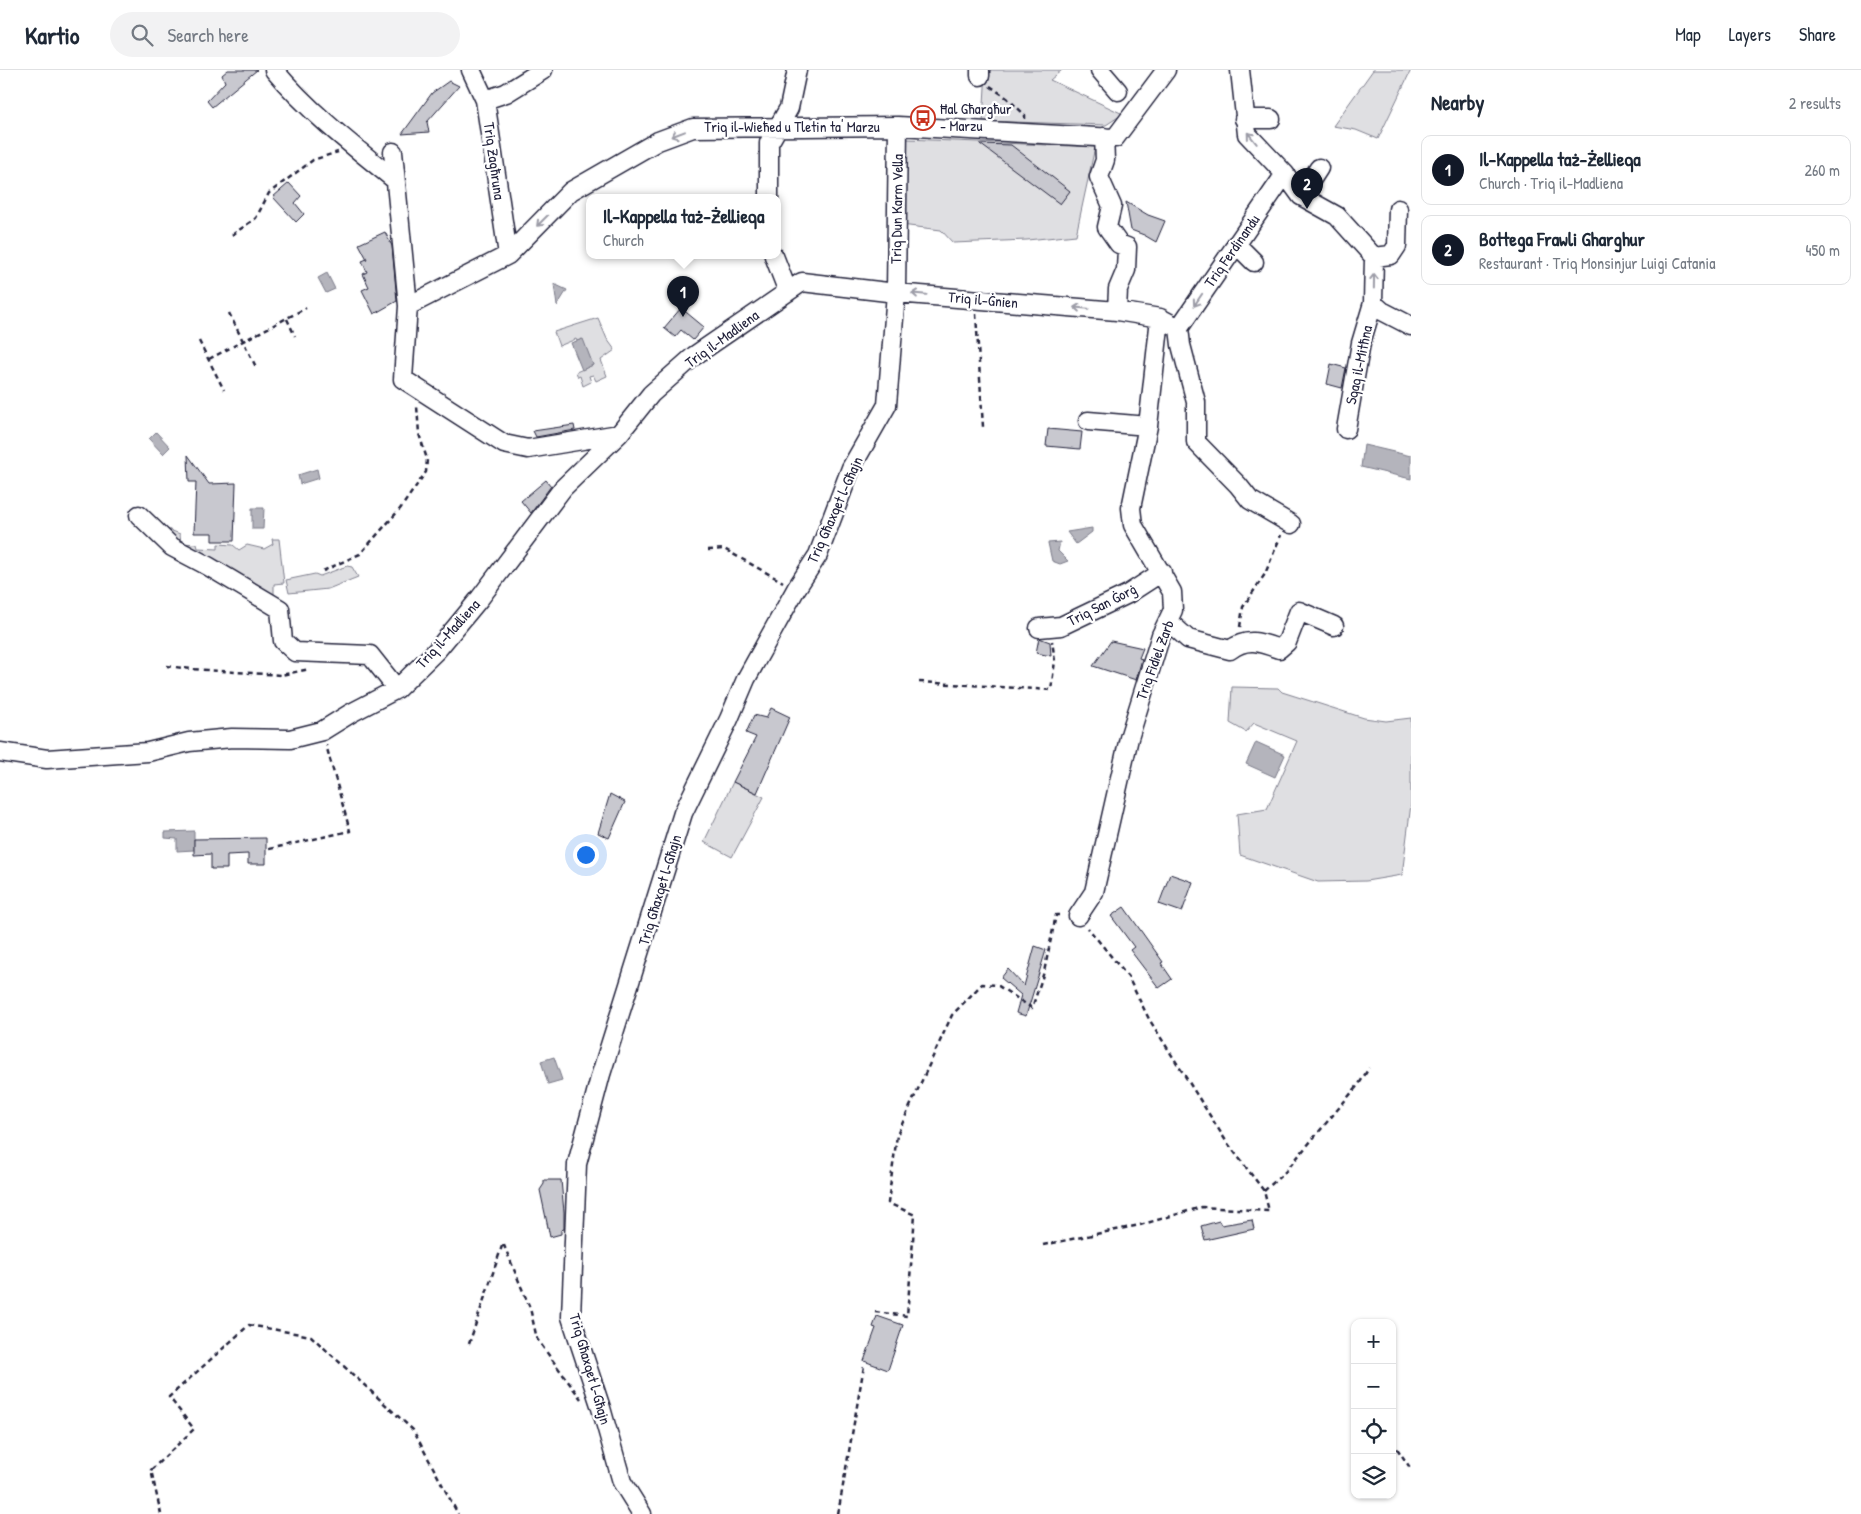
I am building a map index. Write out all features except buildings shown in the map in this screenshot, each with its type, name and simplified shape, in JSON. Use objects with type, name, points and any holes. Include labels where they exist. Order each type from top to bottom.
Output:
[{"type":"street","points":[[274,70],[293,92],[355,147],[396,180]]},
{"type":"street","name":"Triq Zagħruna","points":[[471,70],[485,100],[508,255]]},
{"type":"street","points":[[485,100],[506,93],[543,70]]},
{"type":"street","points":[[769,194],[769,143],[789,108],[797,70]]},
{"type":"street","points":[[1100,70],[1118,91]]},
{"type":"street","points":[[1117,311],[1118,289],[1126,270],[1127,247],[1119,244],[1107,227],[1112,206],[1099,177],[1105,160],[1104,137],[1115,138],[1166,70]]},
{"type":"street","points":[[1240,70],[1247,134],[1285,174],[1301,196],[1338,216],[1374,257],[1391,255],[1397,246],[1398,209]]},
{"type":"street","points":[[1244,119],[1271,119]]},
{"type":"street","name":"Triq il-Wieħed u Tletin ta' Marzu","points":[[408,306],[508,255],[571,192],[658,141],[693,128],[898,126],[1104,137]]},
{"type":"street","name":"Triq Dun Karm Vella","points":[[896,292],[898,126]]},
{"type":"street","points":[[393,152],[408,306],[403,379],[504,444],[528,449],[618,434]]},
{"type":"street","points":[[1301,196],[1319,168]]},
{"type":"street","name":"Triq Ferdinandu","points":[[1179,328],[1285,174]]},
{"type":"street","points":[[1236,244],[1254,262]]},
{"type":"street","name":"Sqaq il-Mitħna","points":[[1346,429],[1361,343],[1373,302],[1374,257]]},
{"type":"street","points":[[775,259],[788,292]]},
{"type":"street","name":"Triq il-Ġnien","points":[[788,292],[802,282],[1117,311],[1160,318],[1179,328]]},
{"type":"street","name":"Triq il-Madliena","points":[[0,752],[47,759],[148,752],[189,742],[232,738],[290,739],[322,731],[351,713],[397,689],[436,650],[480,598],[563,488],[618,434],[651,394],[694,356],[788,292]]},
{"type":"street","name":"Triq Għaxqet l-Għajn","points":[[642,1514],[622,1482],[601,1408],[571,1317],[577,1164],[601,1074],[683,813],[729,719],[746,679],[796,588],[818,555],[851,468],[887,405],[896,292]]},
{"type":"street","points":[[1373,302],[1382,311],[1411,326]]},
{"type":"street","name":"Triq Fidiel Zarb","points":[[1078,916],[1094,892],[1128,738],[1161,635],[1173,610],[1172,592],[1133,525],[1131,508],[1148,426],[1160,318]]},
{"type":"street","points":[[1179,328],[1181,345],[1196,402],[1196,442],[1250,500],[1286,530]]},
{"type":"street","points":[[1088,421],[1148,426]]},
{"type":"street","points":[[139,516],[172,548],[208,566],[280,609],[282,641],[296,652],[370,655],[397,689]]},
{"type":"street","name":"Triq San Ġorġ","points":[[1045,628],[1061,626],[1128,594],[1162,572]]},
{"type":"street","points":[[1168,621],[1188,639],[1230,650],[1238,644],[1257,641],[1279,649],[1286,642],[1300,611],[1334,626]]},
{"type":"path","points":[[980,73],[990,87],[1007,98],[1025,115],[1028,133]]},
{"type":"path","points":[[232,235],[256,218],[269,193],[313,160],[355,147]]},
{"type":"path","points":[[975,299],[983,427]]},
{"type":"path","points":[[209,359],[306,308]]},
{"type":"path","points":[[229,314],[258,369]]},
{"type":"path","points":[[286,318],[295,336]]},
{"type":"path","points":[[199,341],[224,390]]},
{"type":"path","points":[[323,571],[360,554],[400,509],[426,472],[427,459],[420,434],[416,403],[419,390]]},
{"type":"path","points":[[1238,644],[1243,607],[1265,574],[1286,530]]},
{"type":"path","points":[[708,550],[724,550],[796,588]]},
{"type":"path","points":[[920,682],[1051,690],[1055,661],[1045,628]]},
{"type":"path","points":[[167,666],[281,675],[316,668]]},
{"type":"path","points":[[269,849],[350,831],[322,731]]},
{"type":"path","points":[[875,1312],[907,1316],[915,1215],[888,1203],[897,1135],[952,1015],[982,984],[997,985],[1032,1008],[1044,972],[1056,915],[1078,916],[1128,977],[1149,1019],[1226,1141],[1264,1191],[1269,1211],[1202,1207],[1140,1225],[1043,1245]]},
{"type":"path","points":[[1264,1191],[1285,1172],[1359,1084],[1368,1068]]},
{"type":"path","points":[[469,1344],[503,1243],[530,1308],[537,1339],[587,1408],[601,1408]]},
{"type":"path","points":[[161,1514],[151,1470],[194,1429],[169,1397],[249,1325],[311,1336],[413,1430],[458,1514]]},
{"type":"path","points":[[838,1514],[864,1366]]},
{"type":"path","points":[[1396,1447],[1411,1469]]},
{"type":"shaded area","points":[[986,70],[1062,70],[1050,80],[1123,114],[1106,125],[983,121]]},
{"type":"shaded area","points":[[1373,70],[1411,70],[1378,139],[1356,130],[1333,126]]},
{"type":"shaded area","points":[[907,139],[1095,147],[1076,235],[1027,240],[953,243],[941,230],[901,225]]},
{"type":"shaded area","points":[[327,273],[335,289],[326,293],[318,278]]},
{"type":"shaded area","points":[[554,284],[567,290],[557,306]]},
{"type":"shaded area","points":[[598,318],[607,339],[615,350],[601,360],[607,376],[596,381],[593,375],[589,376],[591,382],[583,386],[580,376],[578,377],[576,372],[593,365],[582,339],[577,341],[576,339],[559,346],[554,332]]},
{"type":"shaded area","points":[[583,339],[593,365],[582,370],[571,343]]},
{"type":"shaded area","points":[[156,432],[170,447],[163,454],[149,439]]},
{"type":"shaded area","points":[[1364,445],[1411,456],[1411,479],[1361,467]]},
{"type":"shaded area","points":[[317,469],[319,478],[300,484],[298,475]]},
{"type":"shaded area","points":[[252,508],[264,508],[263,529],[252,529]]},
{"type":"shaded area","points":[[162,527],[180,534],[181,543],[197,544],[198,548],[218,549],[218,544],[233,545],[239,550],[247,545],[264,549],[273,544],[272,539],[279,539],[284,583],[274,584],[274,602],[188,551]]},
{"type":"shaded area","points":[[1092,528],[1092,532],[1076,544],[1067,532]]},
{"type":"shaded area","points":[[1060,542],[1058,551],[1068,561],[1060,564],[1052,561],[1048,543]]},
{"type":"shaded area","points":[[347,566],[352,567],[358,577],[328,589],[289,593],[286,580],[315,574],[320,576]]},
{"type":"shaded area","points":[[1232,687],[1278,688],[1282,692],[1364,718],[1386,721],[1411,718],[1411,804],[1402,875],[1366,881],[1318,882],[1240,855],[1237,814],[1267,809],[1297,741],[1254,723],[1246,732],[1230,723]]},
{"type":"shaded area","points":[[1256,742],[1285,755],[1275,777],[1246,764]]},
{"type":"shaded area","points":[[733,782],[764,797],[732,857],[704,842]]},
{"type":"shaded area","points":[[194,831],[194,850],[177,851],[177,839],[165,838],[165,832]]},
{"type":"shaded area","points":[[554,1057],[562,1080],[548,1084],[541,1061]]},
{"type":"place","name":"Ħal Għargħur - Marzu","points":[[923,118]]},
{"type":"place","name":"Bottega Frawli Gharghur","points":[[1307,209]]},
{"type":"place","name":"Il-Kappella taż-Żellieqa","points":[[683,317]]}]
